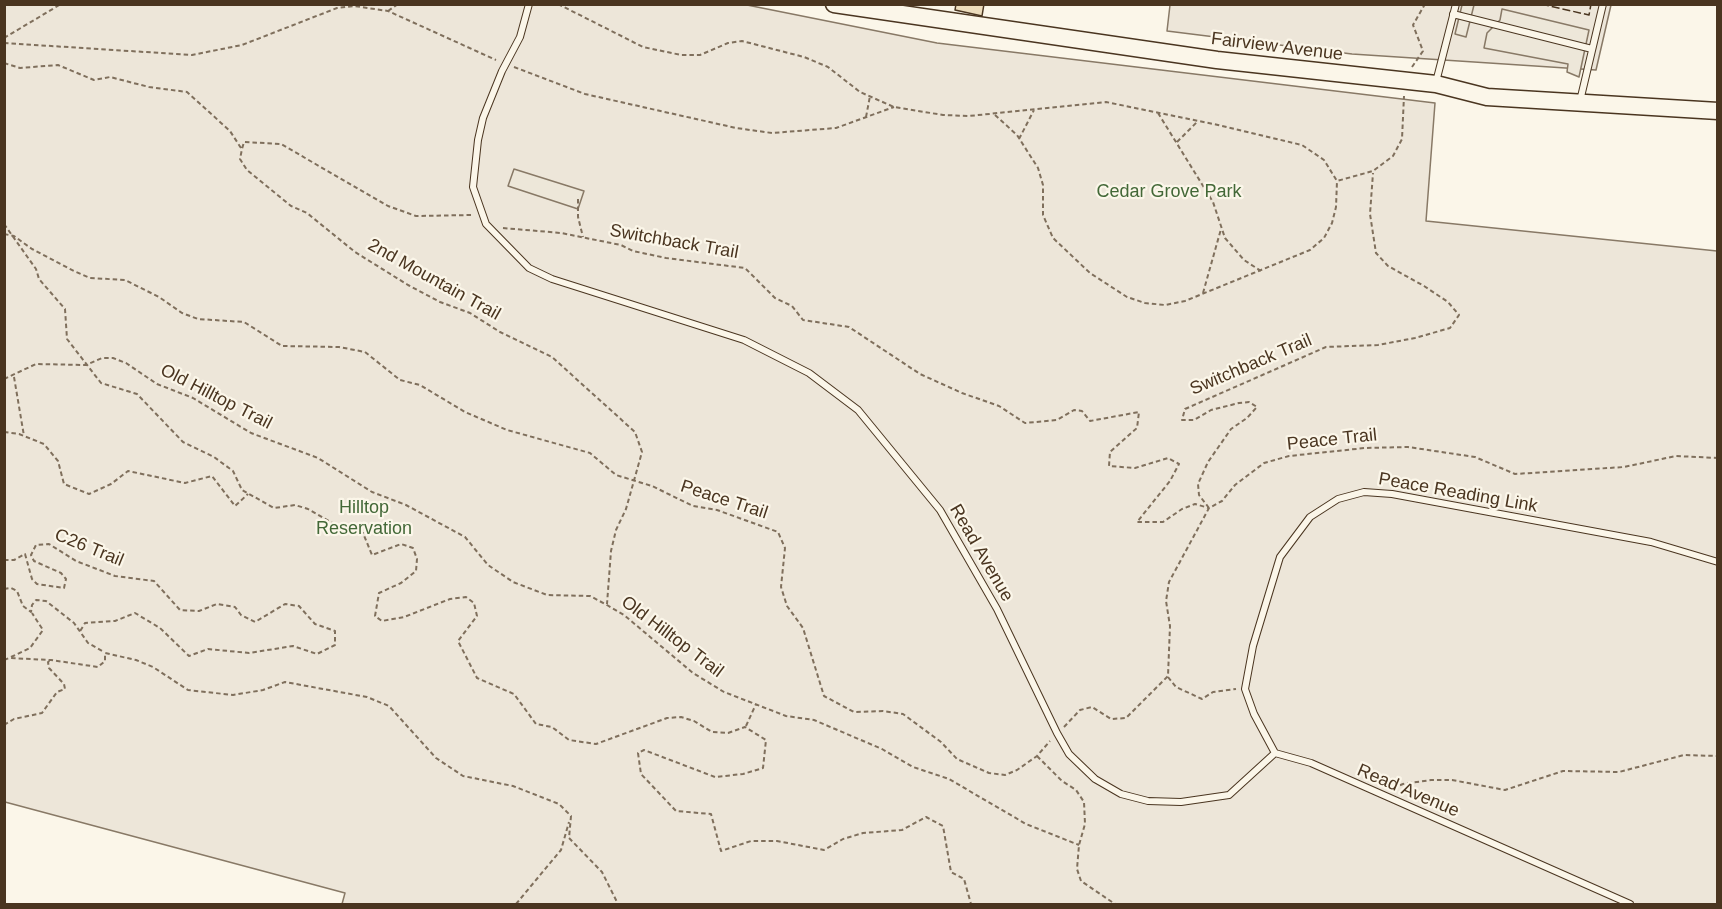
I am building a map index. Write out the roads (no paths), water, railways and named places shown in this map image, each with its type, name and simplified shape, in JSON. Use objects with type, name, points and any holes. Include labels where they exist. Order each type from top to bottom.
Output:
[{"type":"main road","name":"Fairview Avenue","points":[[834,4],[1159,52],[1436,84],[1487,97],[1718,111]]},
{"type":"lane","name":"Read Avenue","points":[[529,4],[520,37],[502,71],[483,118],[473,187],[486,224],[529,268],[552,279],[744,340],[809,373],[858,410],[939,510],[997,609],[1069,754],[1095,779],[1122,794],[1148,801],[1181,802],[1229,795],[1275,753],[1311,763],[1630,904]]},
{"type":"lane","points":[[1436,84],[1456,4]]},
{"type":"lane","points":[[1580,102],[1603,4]]},
{"type":"lane","points":[[1453,14],[1592,49]]},
{"type":"lane","name":"Peace Reading Link","points":[[1275,753],[1254,714],[1245,689],[1253,646],[1280,557],[1310,517],[1338,499],[1364,492],[1392,494],[1651,542],[1718,562]]},
{"type":"park label","name":"Cedar Grove Park","points":[[1169,192]]},
{"type":"park label","name":"Hilltop Reservation","points":[[364,518]]}]
